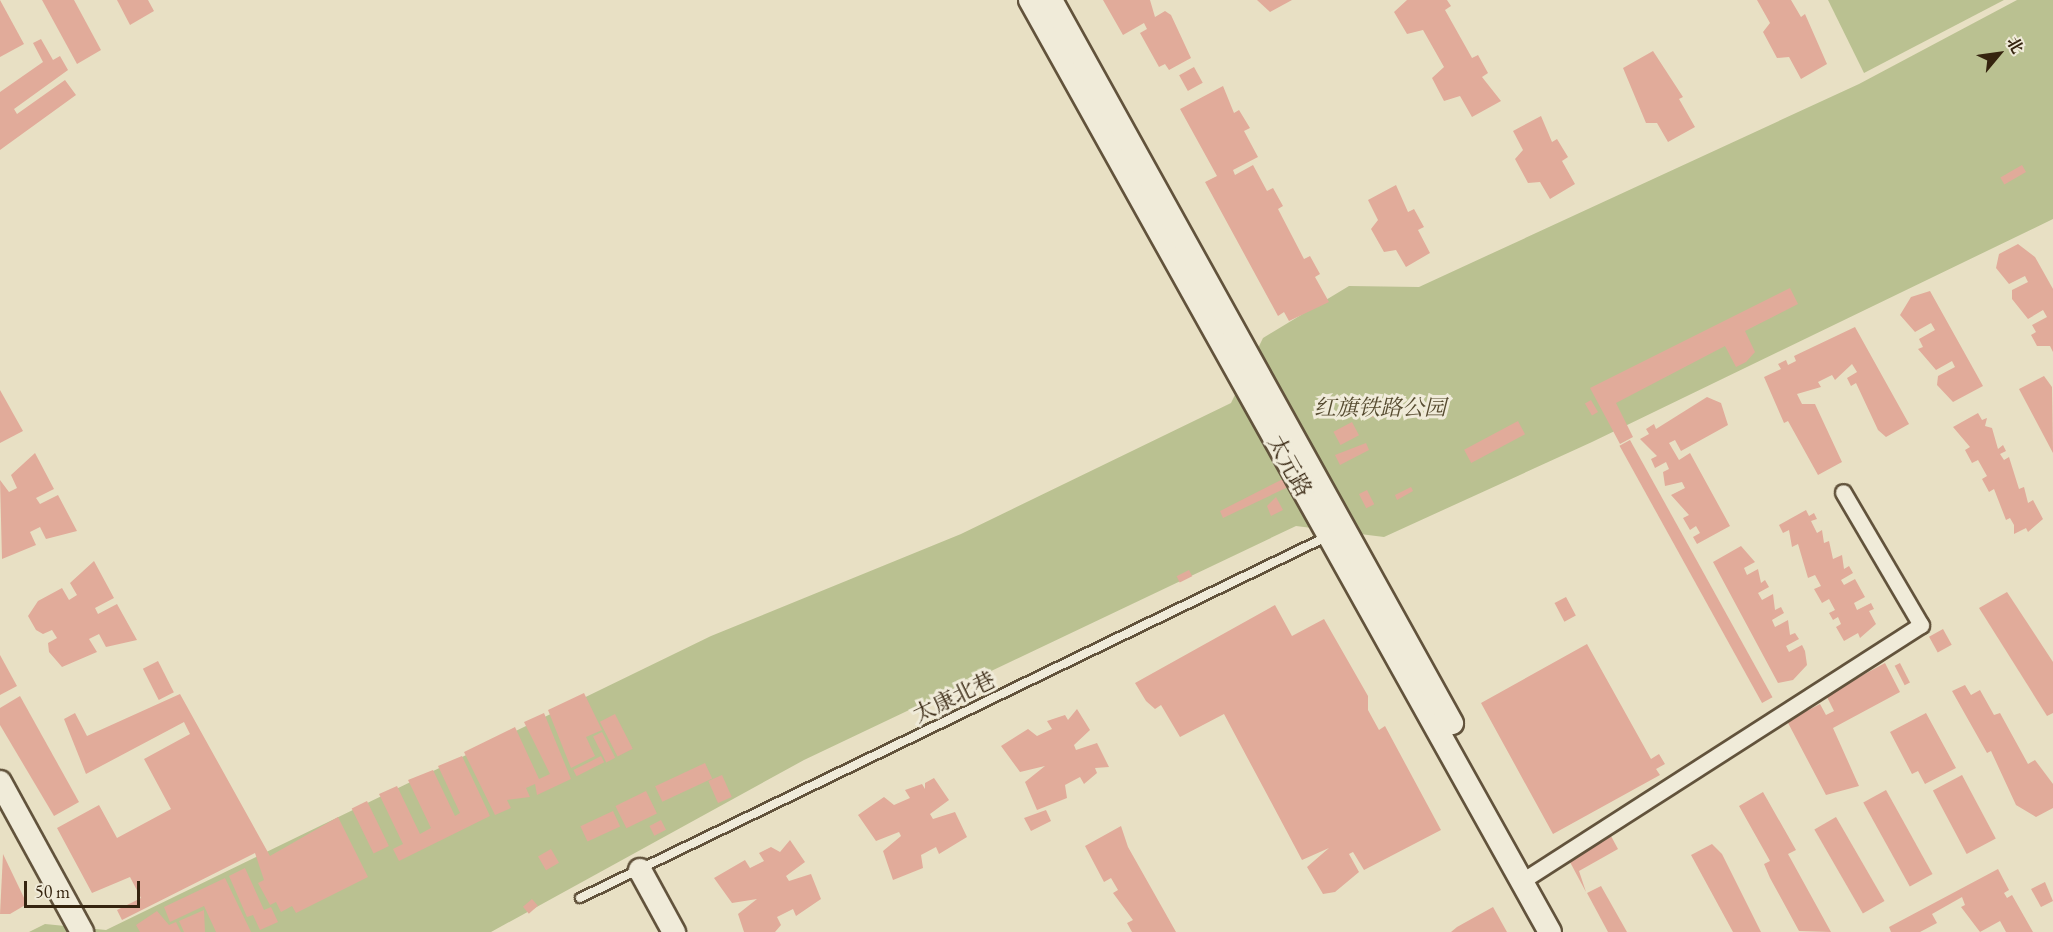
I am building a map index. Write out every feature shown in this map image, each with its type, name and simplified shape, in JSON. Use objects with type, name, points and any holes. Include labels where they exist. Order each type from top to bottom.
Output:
[{"type":"main road","name":"太元路","points":[[1030,0],[1336,532],[1528,877],[1567,932]]},
{"type":"main road","name":"太元路","points":[[1051,0],[1336,532]]},
{"type":"main road","points":[[0,782],[82,932]]},
{"type":"main road","points":[[640,870],[674,932]]},
{"type":"main road","name":"太元路","points":[[1528,877],[1550,932]]},
{"type":"street","points":[[1528,877],[1922,625],[1842,492]]},
{"type":"lane","name":"太康北巷","points":[[580,898],[1336,532]]},
{"type":"green space","points":[[1828,0],[2004,0],[1864,73]]},
{"type":"green space","name":"红旗铁路公园","points":[[2017,0],[2053,0],[2053,219],[1592,442],[1384,537],[1296,526],[804,760],[491,932],[29,932],[45,924],[106,930],[711,636],[961,534],[1231,403],[1263,338],[1349,286],[1419,287],[1859,84]]},
{"type":"building","points":[[0,0],[24,44],[0,57]]},
{"type":"building","points":[[42,0],[74,0],[101,50],[77,64]]},
{"type":"building","points":[[117,0],[148,0],[154,11],[130,25]]},
{"type":"building","points":[[1103,0],[1150,0],[1155,17],[1165,11],[1171,15],[1191,58],[1169,70],[1165,64],[1159,67],[1140,33],[1147,29],[1144,23],[1123,35]]},
{"type":"building","points":[[1257,0],[1292,0],[1270,12]]},
{"type":"building","points":[[1407,0],[1447,0],[1451,6],[1445,10],[1472,58],[1478,55],[1488,73],[1482,77],[1501,101],[1472,117],[1460,96],[1444,101],[1432,78],[1444,67],[1423,30],[1407,34],[1394,12]]},
{"type":"building","points":[[1757,0],[1791,0],[1801,17],[1805,14],[1827,64],[1801,79],[1789,57],[1777,58],[1763,32],[1770,23]]},
{"type":"building","points":[[41,39],[53,60],[60,56],[68,70],[14,109],[17,114],[65,80],[76,95],[0,150],[0,92],[43,62],[33,43]]},
{"type":"building","points":[[1653,51],[1683,97],[1679,99],[1695,127],[1668,142],[1657,123],[1646,123],[1623,68]]},
{"type":"building","points":[[1194,67],[1203,83],[1188,91],[1179,75]]},
{"type":"building","points":[[1223,86],[1234,113],[1239,110],[1250,128],[1244,131],[1258,157],[1233,170],[1235,175],[1253,165],[1267,191],[1273,188],[1283,206],[1278,209],[1304,259],[1310,256],[1320,274],[1315,277],[1329,302],[1289,321],[1284,312],[1278,316],[1205,182],[1217,176],[1180,109]]},
{"type":"building","points":[[1541,116],[1552,142],[1557,139],[1568,157],[1562,161],[1575,184],[1550,199],[1540,182],[1528,183],[1515,159],[1523,150],[1513,131]]},
{"type":"building","points":[[2022,165],[2026,172],[2004,184],[2000,178]]},
{"type":"building","points":[[1396,185],[1408,212],[1414,209],[1424,227],[1418,230],[1430,253],[1406,267],[1396,250],[1384,252],[1371,229],[1378,220],[1368,200]]},
{"type":"building","points":[[2018,244],[2035,257],[2053,289],[2053,352],[2050,346],[2037,346],[2031,335],[2036,332],[2032,325],[2047,317],[2043,310],[2028,319],[2012,299],[2012,290],[2028,282],[2025,276],[2009,284],[1996,268],[1999,254]]},
{"type":"building","points":[[1790,288],[1798,304],[1745,331],[1755,352],[1746,362],[1736,367],[1725,346],[1616,403],[1633,437],[1620,444],[1590,388]]},
{"type":"building","points":[[1930,291],[1983,386],[1953,402],[1937,385],[1938,376],[1955,367],[1952,361],[1936,370],[1918,349],[1923,347],[1919,339],[1935,330],[1931,323],[1915,332],[1900,315],[1911,297]]},
{"type":"building","points":[[1855,327],[1909,424],[1886,437],[1878,430],[1856,383],[1851,386],[1847,378],[1857,372],[1852,364],[1835,380],[1832,375],[1818,382],[1821,387],[1797,394],[1802,404],[1815,404],[1842,462],[1818,475],[1788,421],[1784,423],[1764,377],[1781,369],[1778,364],[1786,360],[1788,365],[1796,361],[1794,356]]},
{"type":"building","points":[[2044,376],[2052,387],[2053,453],[2019,389]]},
{"type":"building","points":[[0,390],[23,431],[0,443]]},
{"type":"building","points":[[1707,397],[1721,403],[1728,425],[1681,451],[1675,440],[1669,443],[1679,460],[1690,453],[1730,526],[1697,544],[1693,537],[1700,533],[1696,526],[1690,530],[1683,518],[1689,515],[1671,495],[1685,488],[1682,482],[1665,486],[1663,472],[1669,469],[1666,462],[1655,468],[1651,459],[1657,456],[1640,439],[1649,434],[1646,429],[1654,424],[1656,429]]},
{"type":"building","points":[[1388,399],[1392,406],[1372,417],[1368,410]]},
{"type":"building","points":[[1591,400],[1598,412],[1592,416],[1585,404]]},
{"type":"building","points":[[1978,413],[1982,420],[1987,418],[1985,426],[1992,428],[1998,449],[2003,445],[2006,451],[2000,454],[2004,460],[2009,457],[2019,489],[2024,487],[2028,503],[2033,500],[2043,519],[2028,532],[2026,528],[2014,534],[2014,525],[2010,518],[2006,520],[1994,489],[1989,492],[1982,479],[1987,476],[1978,460],[1972,463],[1965,450],[1970,447],[1953,427]]},
{"type":"building","points":[[1518,421],[1525,434],[1471,463],[1464,450]]},
{"type":"building","points":[[1352,422],[1359,435],[1341,445],[1333,432]]},
{"type":"building","points":[[1630,440],[1773,697],[1762,703],[1620,446]]},
{"type":"building","points":[[1366,443],[1369,450],[1340,465],[1335,455]]},
{"type":"building","points":[[35,453],[54,489],[36,498],[40,504],[58,495],[77,531],[46,539],[40,527],[30,532],[36,545],[2,559],[0,480],[9,492],[17,488],[11,475]]},
{"type":"building","points":[[1283,479],[1288,487],[1223,518],[1220,511]]},
{"type":"building","points":[[1411,487],[1413,491],[1397,500],[1395,495]]},
{"type":"building","points":[[1367,490],[1374,504],[1366,508],[1359,494]]},
{"type":"building","points":[[1276,497],[1283,510],[1271,516],[1267,506]]},
{"type":"building","points":[[1806,510],[1809,516],[1814,513],[1817,519],[1811,521],[1817,533],[1822,530],[1824,543],[1829,541],[1833,559],[1842,555],[1844,569],[1849,566],[1853,573],[1841,580],[1844,585],[1855,579],[1865,597],[1854,603],[1857,610],[1871,603],[1874,609],[1869,611],[1876,624],[1860,638],[1858,633],[1844,641],[1836,627],[1841,624],[1838,617],[1833,620],[1829,613],[1835,610],[1829,599],[1822,603],[1814,589],[1821,586],[1815,575],[1808,578],[1798,544],[1792,547],[1789,530],[1783,533],[1779,525]]},
{"type":"building","points":[[1741,546],[1755,562],[1744,568],[1747,575],[1758,569],[1761,583],[1765,580],[1769,587],[1758,593],[1762,600],[1773,594],[1775,610],[1781,607],[1784,613],[1772,620],[1775,627],[1788,620],[1790,635],[1795,633],[1799,639],[1786,646],[1789,652],[1802,645],[1805,651],[1807,665],[1793,680],[1778,683],[1713,562]]},
{"type":"building","points":[[94,561],[114,598],[95,608],[98,614],[117,604],[137,640],[106,647],[99,634],[89,639],[97,652],[62,667],[49,652],[48,643],[57,638],[52,630],[43,634],[36,630],[28,616],[38,601],[62,588],[69,600],[77,595],[70,583]]},
{"type":"building","points":[[1189,570],[1192,576],[1180,583],[1177,576]]},
{"type":"building","points":[[2007,592],[2053,662],[2053,713],[2047,716],[1979,608]]},
{"type":"building","points":[[1566,597],[1576,616],[1564,622],[1555,603]]},
{"type":"building","points":[[1275,605],[1292,636],[1324,619],[1368,696],[1368,710],[1379,730],[1385,726],[1441,830],[1364,870],[1353,852],[1349,854],[1359,872],[1335,892],[1323,894],[1307,867],[1329,848],[1302,860],[1224,714],[1180,737],[1161,705],[1155,709],[1146,701],[1135,683]]},
{"type":"building","points":[[1943,629],[1952,645],[1938,653],[1929,637]]},
{"type":"building","points":[[1587,644],[1651,759],[1659,754],[1665,764],[1656,769],[1660,775],[1553,834],[1481,703]]},
{"type":"building","points":[[0,655],[17,686],[0,695]]},
{"type":"building","points":[[158,661],[174,692],[159,700],[143,669]]},
{"type":"building","points":[[1885,663],[1900,692],[1833,728],[1859,786],[1826,795],[1787,721],[1820,704],[1826,715],[1834,711],[1826,695]]},
{"type":"building","points":[[1900,663],[1910,683],[1905,685],[1895,666]]},
{"type":"building","points":[[1965,685],[1971,695],[1980,690],[1994,715],[2000,713],[2028,764],[2035,760],[2053,784],[2053,808],[2036,817],[2016,805],[1991,751],[1987,753],[1952,691]]},
{"type":"building","points":[[584,693],[602,730],[586,737],[595,756],[571,768],[548,710]]},
{"type":"building","points":[[180,694],[270,856],[338,817],[368,877],[296,913],[292,906],[281,912],[276,902],[270,905],[258,883],[264,880],[255,853],[122,920],[117,910],[141,898],[130,877],[92,893],[57,828],[99,805],[117,838],[171,809],[144,759],[190,734],[184,722],[86,774],[64,719],[75,713],[87,736]]},
{"type":"building","points":[[20,696],[79,802],[54,816],[0,725],[0,708]]},
{"type":"building","points":[[1077,709],[1090,730],[1074,745],[1076,750],[1097,743],[1109,767],[1095,768],[1097,773],[1084,784],[1080,777],[1065,785],[1067,798],[1037,810],[1025,782],[1045,766],[1020,772],[1001,746],[1028,729],[1037,736],[1052,729],[1047,721],[1065,715],[1068,720]]},
{"type":"building","points":[[544,713],[571,779],[537,795],[535,784],[526,788],[530,797],[507,800],[511,808],[495,815],[464,752],[515,727],[539,779],[550,774],[524,722]]},
{"type":"building","points":[[1926,713],[1956,768],[1925,784],[1918,771],[1912,774],[1890,732]]},
{"type":"building","points":[[615,714],[633,749],[618,756],[600,722]]},
{"type":"building","points":[[602,732],[615,758],[606,762],[593,737]]},
{"type":"building","points":[[462,756],[490,816],[399,861],[393,849],[403,844],[379,794],[397,786],[420,834],[431,828],[408,780],[433,770],[455,816],[460,813],[438,766]]},
{"type":"building","points":[[601,756],[604,762],[577,776],[573,770]]},
{"type":"building","points":[[705,763],[712,778],[662,802],[655,786]]},
{"type":"building","points":[[722,775],[732,797],[718,803],[708,781]]},
{"type":"building","points":[[1962,775],[1996,839],[1967,854],[1933,790]]},
{"type":"building","points":[[934,778],[949,800],[930,814],[933,819],[955,812],[967,837],[939,854],[936,847],[921,855],[923,868],[893,880],[883,851],[901,836],[899,832],[876,841],[858,815],[884,797],[894,805],[910,798],[905,790],[922,784],[925,789],[925,783]]},
{"type":"building","points":[[1886,790],[1933,874],[1910,887],[1863,803]]},
{"type":"building","points":[[646,791],[657,813],[626,828],[615,806]]},
{"type":"building","points":[[1763,792],[1796,850],[1788,854],[1831,932],[1799,931],[1770,878],[1764,864],[1770,861],[1739,806]]},
{"type":"building","points":[[367,801],[389,846],[374,853],[352,808]]},
{"type":"building","points":[[1046,810],[1051,821],[1031,831],[1024,818]]},
{"type":"building","points":[[613,811],[620,826],[588,842],[580,826]]},
{"type":"building","points":[[1836,817],[1884,901],[1863,914],[1814,830]]},
{"type":"building","points":[[661,820],[666,830],[654,836],[649,826]]},
{"type":"building","points":[[1605,825],[1618,849],[1579,871],[1586,892],[1563,849],[1596,844],[1590,833]]},
{"type":"building","points":[[1121,826],[1128,847],[1176,932],[1132,932],[1127,923],[1133,920],[1113,893],[1118,890],[1111,878],[1104,882],[1085,846]]},
{"type":"building","points":[[790,840],[805,862],[786,876],[789,881],[811,874],[821,899],[796,916],[793,909],[777,917],[781,925],[775,932],[744,932],[738,914],[757,899],[732,903],[714,878],[745,860],[750,868],[764,861],[759,853],[771,847],[780,852]]},
{"type":"building","points":[[1712,844],[1722,854],[1761,932],[1733,932],[1691,855]]},
{"type":"building","points":[[551,849],[559,863],[546,870],[538,856]]},
{"type":"building","points":[[3,854],[27,904],[10,914],[0,914]]},
{"type":"building","points":[[245,868],[264,910],[271,907],[278,922],[260,930],[253,915],[247,917],[229,876]]},
{"type":"building","points":[[1998,869],[2009,890],[2004,893],[2007,898],[2012,895],[2033,932],[2006,932],[2000,921],[1980,932],[1961,907],[1965,905],[1962,897],[1932,914],[1937,923],[1920,932],[1891,932],[1889,927]]},
{"type":"building","points":[[225,878],[251,932],[216,932],[204,906],[170,922],[164,907]]},
{"type":"building","points":[[2045,882],[2053,901],[2041,907],[2031,889]]},
{"type":"building","points":[[1601,886],[1627,932],[1608,932],[1587,893]]},
{"type":"building","points":[[532,899],[538,906],[529,914],[523,907]]},
{"type":"building","points":[[1493,907],[1507,932],[1451,932],[1457,927]]},
{"type":"building","points":[[204,910],[205,932],[184,932],[179,921]]},
{"type":"building","points":[[157,911],[169,925],[176,922],[181,932],[140,932],[136,925]]}]
